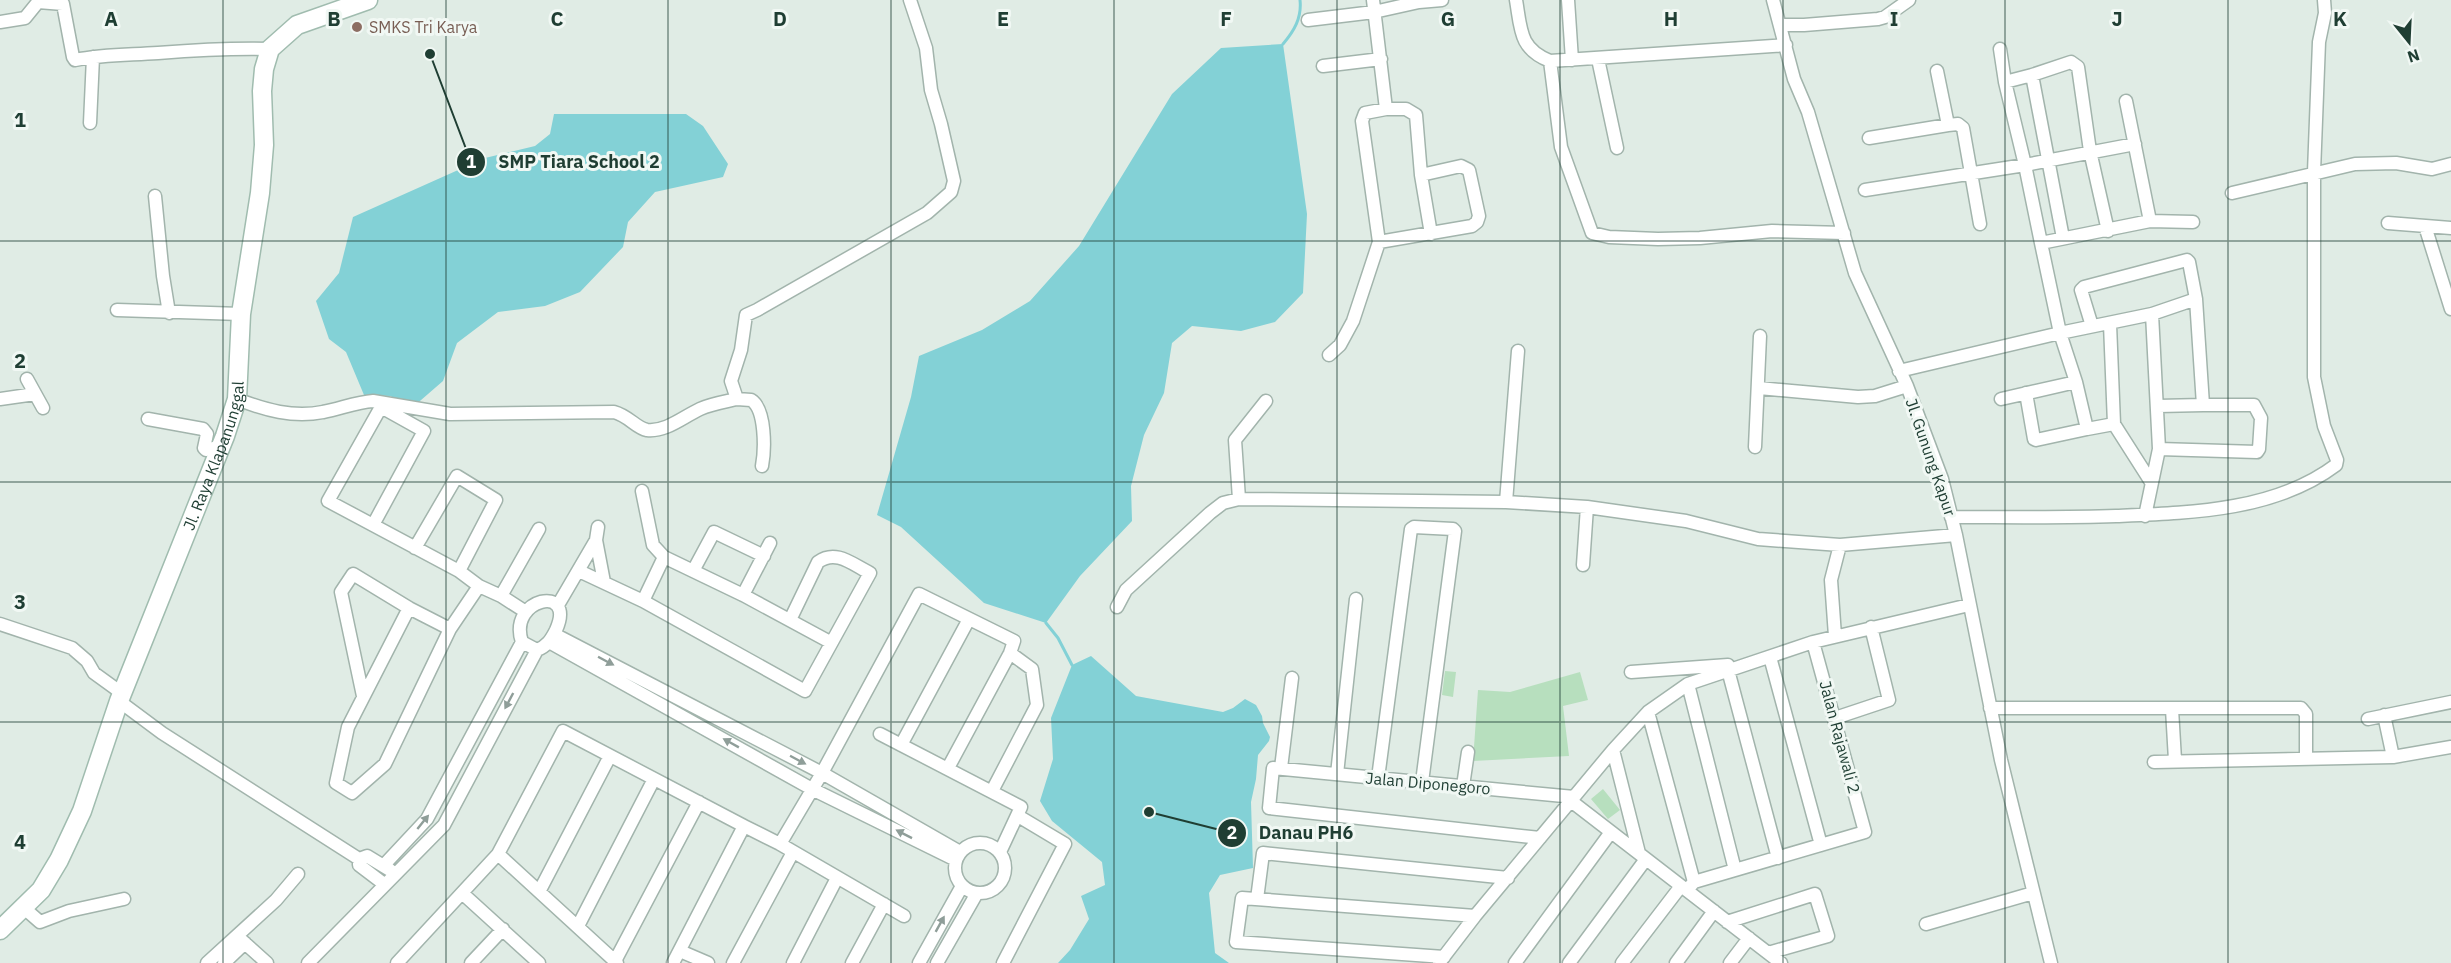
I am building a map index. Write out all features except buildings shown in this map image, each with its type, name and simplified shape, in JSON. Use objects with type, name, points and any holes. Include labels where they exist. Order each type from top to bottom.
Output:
[{"type":"street","points":[[0,22],[25,18],[37,2],[63,4],[73,59],[214,48],[270,49],[297,25],[368,0]]},
{"type":"street","points":[[737,399],[731,381],[741,350],[746,315],[927,213],[951,192],[954,182],[931,90],[926,48],[910,0]]},
{"type":"street","points":[[1308,20],[1373,6],[1442,0]]},
{"type":"street","points":[[1516,0],[1524,43],[1533,52],[1550,61],[1786,45]]},
{"type":"street","points":[[1568,0],[1572,60]]},
{"type":"street","name":"Jl. Gunung Kapur","points":[[1773,0],[1794,79],[1808,112],[1855,273],[1907,386],[1942,479],[1956,535],[1990,708],[2051,963]]},
{"type":"street","points":[[1781,25],[1878,19],[1885,17],[1909,0]]},
{"type":"street","points":[[1951,517],[2145,516],[2206,511],[2256,501],[2293,489],[2336,465],[2335,454],[2318,402],[2314,377],[2314,172],[2319,42],[2325,13],[2324,0]]},
{"type":"street","points":[[1373,6],[1386,109]]},
{"type":"street","name":"Jl. Raya Klapanunggal","points":[[0,930],[41,890],[59,860],[82,811],[121,697],[221,446],[237,399],[241,314],[260,194],[264,145],[262,92],[264,69],[270,49]]},
{"type":"street","points":[[2000,49],[2005,82],[2060,333],[2076,382],[2087,429]]},
{"type":"street","points":[[90,123],[93,57]]},
{"type":"street","points":[[1323,66],[1381,59]]},
{"type":"street","points":[[1598,59],[1617,148]]},
{"type":"street","points":[[1550,61],[1561,147],[1592,233],[1609,237],[1658,238],[1700,238],[1772,231],[1844,233]]},
{"type":"street","points":[[2005,82],[2065,63],[2075,63],[2078,67],[2090,152],[2108,231]]},
{"type":"street","points":[[1937,71],[1948,125]]},
{"type":"street","points":[[2032,75],[2063,238]]},
{"type":"street","points":[[2126,101],[2150,221]]},
{"type":"street","points":[[1329,355],[1340,345],[1353,321],[1378,242],[1362,121],[1365,113],[1386,109],[1406,109],[1416,115],[1421,175],[1431,234]]},
{"type":"street","points":[[1869,138],[1948,125],[1962,125],[1980,224]]},
{"type":"street","points":[[1865,190],[2025,165],[2134,144]]},
{"type":"street","points":[[2232,193],[2355,164],[2396,163],[2432,169],[2451,164]]},
{"type":"street","points":[[1378,242],[1431,234],[1477,222],[1479,216],[1470,172],[1466,168],[1461,166],[1421,175]]},
{"type":"street","points":[[155,196],[169,313]]},
{"type":"street","points":[[2041,243],[2150,221],[2193,222]]},
{"type":"street","points":[[2388,223],[2451,228]]},
{"type":"street","points":[[2425,226],[2451,309]]},
{"type":"street","points":[[2092,326],[2081,290],[2084,286],[2187,260],[2190,262],[2196,299],[2203,405]]},
{"type":"street","points":[[1899,371],[2152,314],[2196,299]]},
{"type":"street","points":[[117,310],[241,314]]},
{"type":"street","points":[[2145,516],[2159,449],[2152,314]]},
{"type":"street","points":[[2110,324],[2114,424],[2151,482]]},
{"type":"street","points":[[1755,447],[1760,336]]},
{"type":"street","points":[[1506,502],[1518,351]]},
{"type":"street","points":[[2001,399],[2076,382]]},
{"type":"street","points":[[0,391],[31,386]]},
{"type":"street","points":[[0,399],[31,386]]},
{"type":"street","points":[[31,386],[43,408]]},
{"type":"street","points":[[1759,388],[1858,397],[1875,396],[1907,386]]},
{"type":"street","points":[[2026,393],[2036,440],[2114,424]]},
{"type":"street","points":[[237,399],[269,411],[301,414],[321,413],[373,401],[450,414],[614,412],[624,414],[644,429],[653,430],[663,428],[701,409],[737,399],[751,400],[760,410],[764,447],[762,466]]},
{"type":"street","points":[[1239,499],[1234,440],[1266,401]]},
{"type":"street","points":[[373,525],[424,431],[381,406],[328,501],[459,571],[479,586],[501,596],[526,612]]},
{"type":"street","points":[[2158,406],[2257,407],[2261,418],[2257,451],[2159,449]]},
{"type":"street","points":[[148,419],[203,429],[207,434],[203,446],[206,450],[221,446]]},
{"type":"street","points":[[415,548],[457,476],[496,500],[459,571]]},
{"type":"street","points":[[642,490],[653,545],[664,557],[830,642]]},
{"type":"street","points":[[1117,607],[1126,590],[1194,527],[1223,503],[1239,499],[1506,502],[1587,507],[1686,521],[1758,538],[1840,544],[1956,535]]},
{"type":"street","points":[[1583,565],[1587,507]]},
{"type":"street","points":[[598,527],[596,540],[604,582]]},
{"type":"street","points":[[1378,778],[1411,528],[1453,529],[1455,531],[1422,782]]},
{"type":"street","points":[[501,596],[539,529]]},
{"type":"street","points":[[693,571],[714,532],[764,556]]},
{"type":"street","points":[[558,606],[596,540]]},
{"type":"street","points":[[743,596],[770,543]]},
{"type":"street","points":[[1835,636],[1831,580],[1840,544]]},
{"type":"street","points":[[579,571],[643,601],[805,691],[870,573],[836,556],[826,556],[818,562],[790,620]]},
{"type":"street","points":[[643,601],[664,557]]},
{"type":"street","points":[[363,696],[341,592],[353,574],[409,608],[450,629]]},
{"type":"street","points":[[409,608],[348,727],[336,783],[352,793],[385,764],[450,629],[479,586]]},
{"type":"street","points":[[780,844],[822,773],[919,594],[1014,641],[1010,653],[948,768]]},
{"type":"street","points":[[1337,774],[1356,599]]},
{"type":"street","points":[[308,963],[444,825],[537,650],[552,638],[560,614],[558,606],[552,601],[542,600],[534,603],[526,612],[520,629],[522,642],[427,819],[384,865]]},
{"type":"street","points":[[1475,916],[1242,898],[1236,942],[1441,960],[1613,750],[1648,712],[1688,684],[1813,642],[1969,605]]},
{"type":"street","points":[[901,745],[969,619]]},
{"type":"street","points":[[0,624],[72,648],[87,661],[94,673],[162,733],[359,859]]},
{"type":"street","points":[[1835,718],[1889,700],[1871,627]]},
{"type":"street","points":[[552,638],[822,773],[958,856]]},
{"type":"street","points":[[552,638],[812,789],[958,856]]},
{"type":"street","points":[[522,642],[537,650]]},
{"type":"street","name":"Jalan Rajawali 2","points":[[1813,642],[1865,832],[1821,845]]},
{"type":"street","points":[[992,791],[1037,705],[1032,669],[1010,653]]},
{"type":"street","points":[[1622,963],[1687,886],[1821,845],[1770,657]]},
{"type":"street","points":[[1631,672],[1750,664]]},
{"type":"street","points":[[1728,670],[1778,858]]},
{"type":"street","points":[[1292,678],[1281,768],[1274,768],[1269,808],[1540,838]]},
{"type":"street","points":[[1688,684],[1735,870]]},
{"type":"street","points":[[2368,718],[2451,702]]},
{"type":"street","points":[[1990,708],[2048,706],[2172,709],[2301,708],[2306,714],[2307,757]]},
{"type":"street","points":[[2172,709],[2175,760]]},
{"type":"street","points":[[1648,712],[1687,886]]},
{"type":"street","points":[[2384,715],[2393,757]]},
{"type":"street","points":[[397,963],[498,854],[563,731],[780,844],[904,916]]},
{"type":"street","points":[[880,734],[1021,807],[1000,852]]},
{"type":"street","points":[[2154,762],[2393,757],[2451,747]]},
{"type":"street","points":[[1569,963],[1642,856],[1613,750]]},
{"type":"street","points":[[1463,786],[1468,752]]},
{"type":"street","points":[[540,890],[610,756]]},
{"type":"street","name":"Jalan Diponegoro","points":[[1281,768],[1572,799]]},
{"type":"street","points":[[578,926],[654,779]]},
{"type":"street","points":[[1572,799],[1642,856],[1687,886],[1714,912],[1781,963]]},
{"type":"street","points":[[498,854],[540,890],[616,962],[699,802]]},
{"type":"street","points":[[1003,963],[1065,844],[1018,816]]},
{"type":"street","points":[[673,963],[744,826]]},
{"type":"street","points":[[1515,963],[1611,832]]},
{"type":"street","points":[[973,844],[988,844],[1000,852],[1006,866],[1002,880],[992,891],[977,893],[962,886],[955,874],[958,856],[973,844]]},
{"type":"street","points":[[733,963],[793,852]]},
{"type":"street","points":[[1257,899],[1263,854],[1508,878]]},
{"type":"street","points":[[359,859],[367,856],[384,865],[394,874]]},
{"type":"street","points":[[359,859],[359,865],[384,884]]},
{"type":"street","points":[[224,963],[298,874]]},
{"type":"street","points":[[793,963],[837,878]]},
{"type":"street","points":[[919,963],[962,886]]},
{"type":"street","points":[[1926,924],[2033,892]]},
{"type":"street","points":[[462,893],[537,962]]},
{"type":"street","points":[[937,963],[977,893]]},
{"type":"street","points":[[1727,922],[1815,894],[1828,936],[1768,953]]},
{"type":"street","points":[[24,908],[40,922],[76,909],[124,899]]},
{"type":"street","points":[[852,963],[884,904]]},
{"type":"street","points":[[1676,963],[1714,912]]},
{"type":"street","points":[[471,963],[503,929]]},
{"type":"street","points":[[1730,963],[1749,938]]},
{"type":"street","points":[[207,963],[241,940]]},
{"type":"street","points":[[241,940],[267,963]]},
{"type":"street","points":[[680,951],[708,963]]},
{"type":"green space","points":[[1445,671],[1456,672],[1453,697],[1442,695]]},
{"type":"green space","points":[[1580,672],[1588,700],[1563,706],[1569,756],[1473,761],[1478,690],[1510,692]]},
{"type":"green space","points":[[1603,789],[1620,810],[1608,819],[1591,799]]},
{"type":"water","points":[[1283,44],[1307,214],[1303,293],[1275,322],[1241,331],[1192,326],[1172,343],[1164,393],[1144,435],[1131,486],[1132,521],[1080,576],[1046,623],[984,603],[901,527],[877,515],[911,397],[919,356],[982,330],[1030,301],[1079,246],[1172,94],[1221,48]]},
{"type":"water","points":[[554,114],[686,114],[703,126],[728,164],[723,177],[655,192],[628,222],[623,247],[580,292],[545,306],[498,312],[457,343],[443,381],[413,407],[390,396],[364,395],[346,352],[329,339],[316,301],[339,273],[353,217],[485,158],[535,146],[550,134]]},
{"type":"water","points":[[1091,656],[1136,696],[1223,712],[1245,699],[1256,705],[1262,716],[1270,737],[1258,755],[1251,802],[1253,868],[1220,875],[1209,893],[1215,953],[1229,963],[1058,963],[1070,950],[1089,919],[1081,896],[1105,885],[1102,862],[1052,821],[1040,801],[1053,759],[1051,718],[1072,665]]},
{"type":"waterway","points":[[1283,44],[1296,24],[1300,13],[1300,0]]},
{"type":"waterway","points":[[1046,623],[1058,638],[1072,665]]},
{"type":"place","name":"SMKS Tri Karya","points":[[357,27]]},
{"type":"place","name":"SMP Tiara School 2","points":[[430,54]]},
{"type":"place","name":"Danau PH6","points":[[1149,812]]}]
